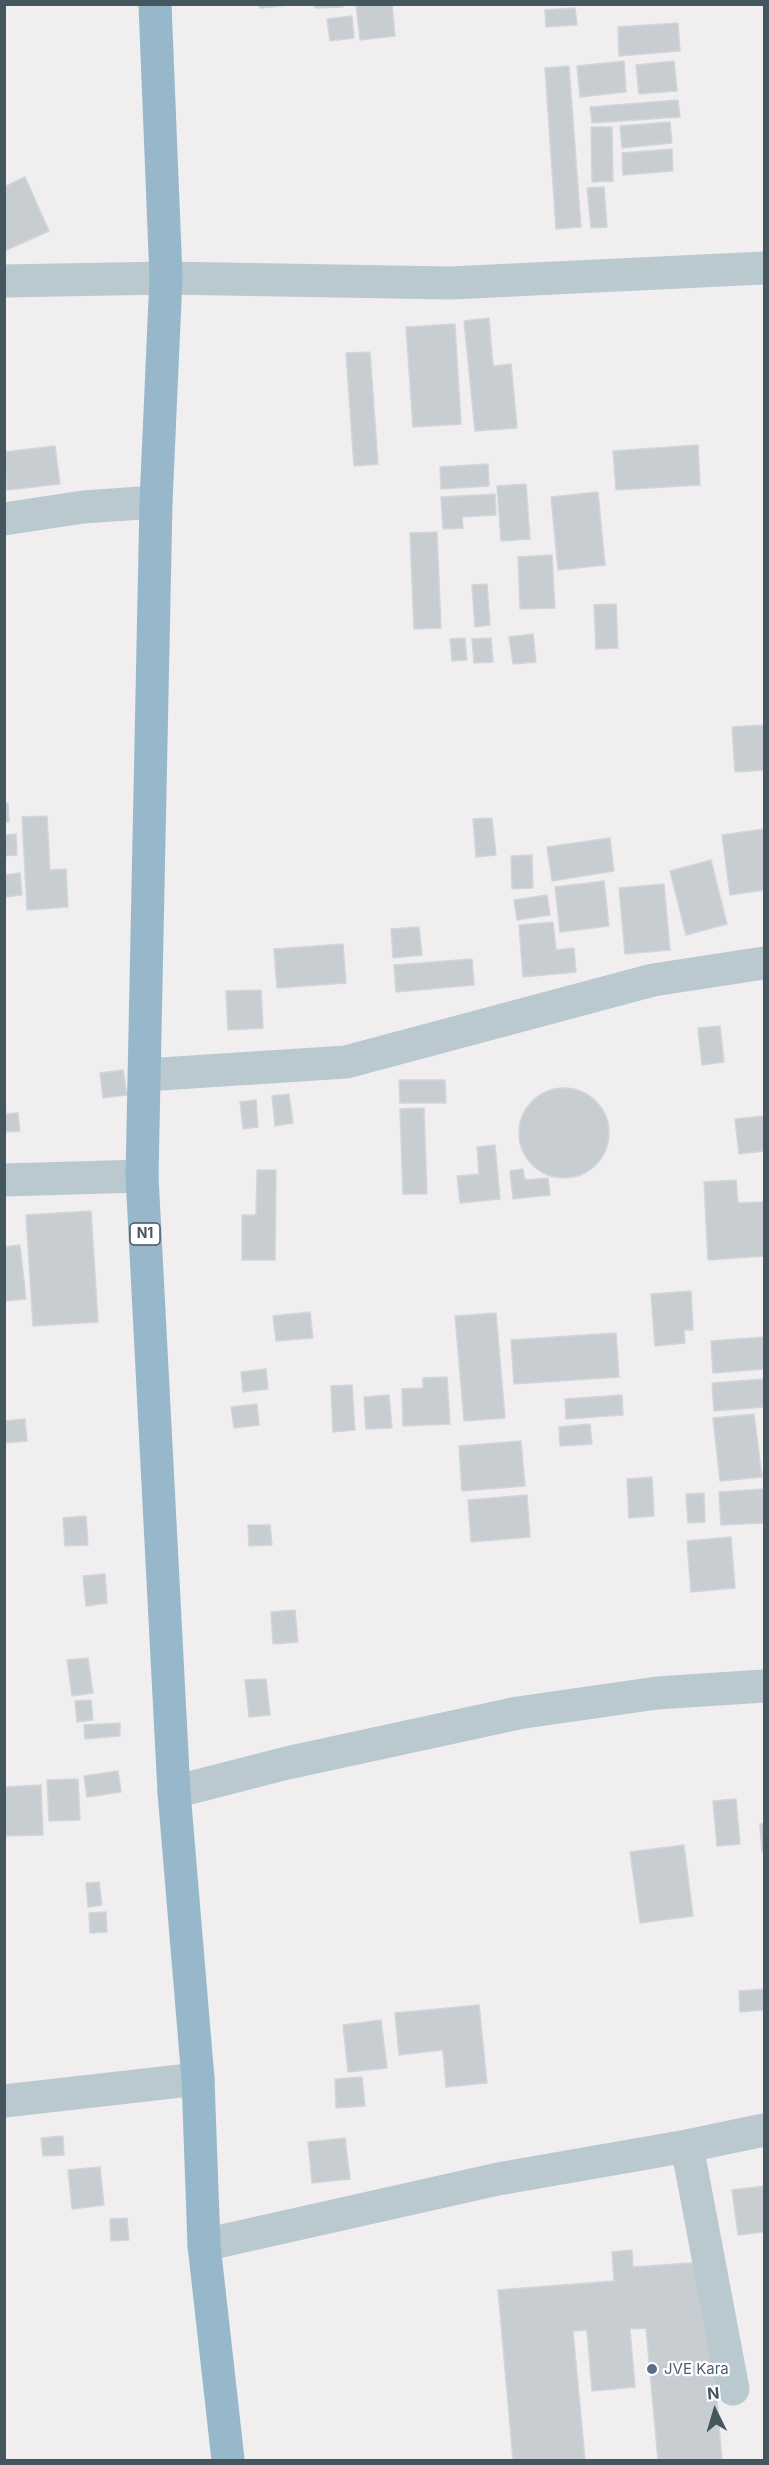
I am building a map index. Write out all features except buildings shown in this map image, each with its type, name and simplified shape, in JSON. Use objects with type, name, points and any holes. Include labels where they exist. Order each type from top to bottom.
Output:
[{"type":"highway","name":"N1","points":[[155,4],[166,278],[156,502],[142,1176],[174,1792],[198,2079],[204,2245],[228,2460]]},
{"type":"street","points":[[4,281],[166,278],[450,283],[765,268]]},
{"type":"street","points":[[4,519],[83,507],[156,502]]},
{"type":"street","points":[[145,1075],[345,1062],[653,980],[765,963]]},
{"type":"street","points":[[4,1180],[142,1176]]},
{"type":"street","points":[[174,1792],[287,1763],[518,1713],[657,1693],[765,1686]]},
{"type":"street","points":[[4,2100],[198,2079]]},
{"type":"street","points":[[204,2245],[498,2179],[765,2130]]},
{"type":"street","points":[[687,2146],[733,2389]]},
{"type":"place","name":"JVE Kara","points":[[652,2369]]}]
